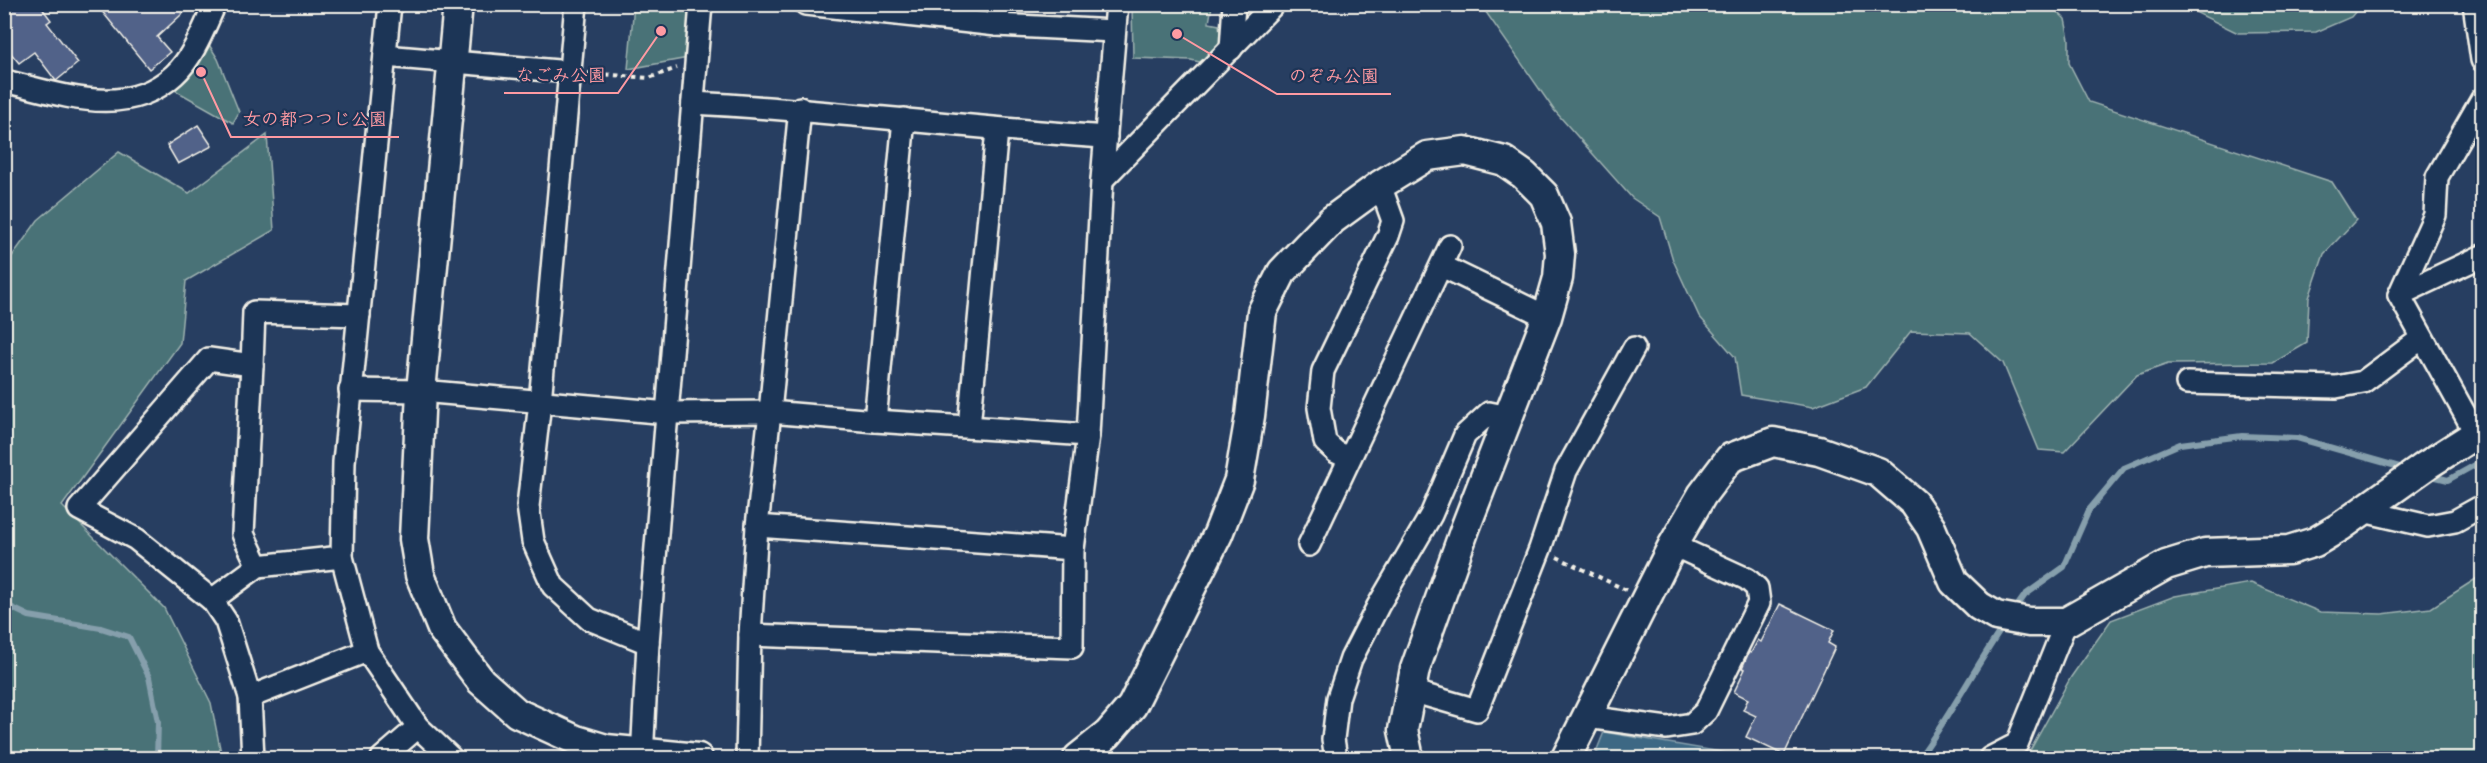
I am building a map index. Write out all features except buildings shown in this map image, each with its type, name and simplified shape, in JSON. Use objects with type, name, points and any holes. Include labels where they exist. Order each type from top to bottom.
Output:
[{"type":"street","points":[[4,81],[84,100],[119,102],[151,93],[175,74],[196,44],[215,4]]},
{"type":"street","points":[[390,4],[350,390],[344,462],[342,557],[367,651],[418,727],[451,759]]},
{"type":"street","points":[[458,4],[421,391],[414,539],[420,574],[442,629],[481,681],[517,713],[576,740],[606,749],[642,756],[698,759]]},
{"type":"street","points":[[576,4],[540,402],[528,506],[534,541],[553,586],[589,619],[648,644]]},
{"type":"street","points":[[642,756],[648,644],[701,4]]},
{"type":"street","points":[[750,635],[1072,647],[1073,549],[1088,435],[1102,180],[1117,4]]},
{"type":"street","points":[[1231,50],[1234,4]]},
{"type":"street","points":[[1102,180],[1274,4]]},
{"type":"street","points":[[2474,4],[2482,60]]},
{"type":"street","points":[[809,5],[998,15],[1114,31]]},
{"type":"street","points":[[385,57],[570,72]]},
{"type":"street","points":[[2399,295],[2435,215],[2437,177],[2482,99]]},
{"type":"street","points":[[693,103],[800,108],[997,130],[1106,137]]},
{"type":"street","points":[[747,759],[750,635],[757,526],[800,108]]},
{"type":"street","points":[[875,421],[904,119]]},
{"type":"street","points":[[969,427],[997,130]]},
{"type":"street","points":[[1078,759],[1108,734],[1131,706],[1218,534],[1239,480],[1250,416],[1262,312],[1282,272],[1332,220],[1380,185],[1427,156],[1465,151],[1504,161],[1524,175],[1544,195],[1556,223],[1560,254],[1558,278],[1547,317],[1415,669],[1403,730],[1409,759]]},
{"type":"street","points":[[1349,458],[1336,452],[1324,442],[1319,408],[1323,370],[1391,229],[1393,221],[1380,185]]},
{"type":"street","points":[[1309,545],[1450,246]]},
{"type":"street","points":[[2399,295],[2482,256]]},
{"type":"street","points":[[1442,266],[1547,317]]},
{"type":"street","points":[[1566,759],[1673,545],[1702,495],[1730,458],[1773,442],[1819,451],[1878,472],[1914,503],[1931,528],[1954,582],[1979,606],[2010,618],[2066,622],[2166,565],[2205,553],[2289,550],[2315,542],[2479,432],[2422,338],[2399,295]]},
{"type":"street","points":[[258,566],[243,534],[254,312],[359,315]]},
{"type":"street","points":[[2187,383],[2336,387],[2363,382],[2422,338]]},
{"type":"street","points":[[1411,691],[1477,710],[1540,549],[1566,471],[1634,348]]},
{"type":"street","points":[[252,365],[208,359],[79,509],[136,539],[212,600],[226,621],[250,697],[253,759]]},
{"type":"street","points":[[350,390],[421,391],[668,413],[770,412],[1088,435]]},
{"type":"street","points":[[1336,759],[1333,739],[1338,698],[1351,659],[1378,606],[1431,516],[1465,435],[1489,413],[1509,417]]},
{"type":"street","points":[[2363,511],[2428,526],[2455,521],[2482,506]]},
{"type":"street","points":[[757,526],[1073,549]]},
{"type":"street","points":[[1587,717],[1667,728],[1692,724],[1706,711],[1759,603],[1757,588],[1747,579],[1673,545]]},
{"type":"street","points":[[212,600],[258,566],[342,557]]},
{"type":"street","points":[[1990,759],[2017,744],[2066,622]]},
{"type":"street","points":[[250,697],[367,651]]},
{"type":"street","points":[[382,759],[418,727]]},
{"type":"path","points":[[570,72],[649,78],[678,67],[696,66]]},
{"type":"path","points":[[1540,549],[1645,600]]},
{"type":"green space","points":[[634,5],[693,5],[688,58],[628,69]]},
{"type":"green space","points":[[1132,5],[1212,5],[1209,23],[1219,25],[1221,43],[1208,64],[1191,60],[1133,58]]},
{"type":"green space","points":[[1481,5],[2051,5],[2065,19],[2069,39],[2069,63],[2089,102],[2332,182],[2356,220],[2324,254],[2309,298],[2307,343],[2273,363],[2168,364],[2137,375],[2064,452],[2039,450],[2003,363],[1970,333],[1911,331],[1866,387],[1813,407],[1741,395],[1735,357],[1699,316],[1673,260],[1660,217],[1632,198],[1554,110]]},
{"type":"green space","points":[[2191,5],[2361,5],[2351,17],[2316,32],[2238,33],[2197,13]]},
{"type":"green space","points":[[208,43],[218,59],[239,112],[233,123],[166,85]]},
{"type":"green space","points":[[267,135],[274,230],[186,281],[180,343],[62,506],[164,608],[211,703],[222,758],[5,758],[5,266],[38,220],[119,152],[189,193]]},
{"type":"green space","points":[[2482,575],[2482,758],[2026,758],[2071,677],[2111,620],[2175,596],[2251,583],[2320,612],[2382,614],[2431,608]]},
{"type":"water","points":[[1604,732],[1750,757],[1606,758],[1596,752]]},
{"type":"waterway","points":[[2013,612],[2025,595],[2064,567],[2089,510],[2124,468],[2180,444],[2242,436],[2297,438],[2403,468]]},
{"type":"waterway","points":[[2432,476],[2448,480],[2482,461]]},
{"type":"waterway","points":[[4,604],[29,616],[101,628],[129,637],[149,677],[158,722],[157,758]]},
{"type":"waterway","points":[[1919,758],[2004,625]]},
{"type":"place","name":"なごみ公園","points":[[661,31]]},
{"type":"place","name":"のぞみ公園","points":[[1177,34]]},
{"type":"place","name":"女の都つつじ公園","points":[[201,72]]}]
